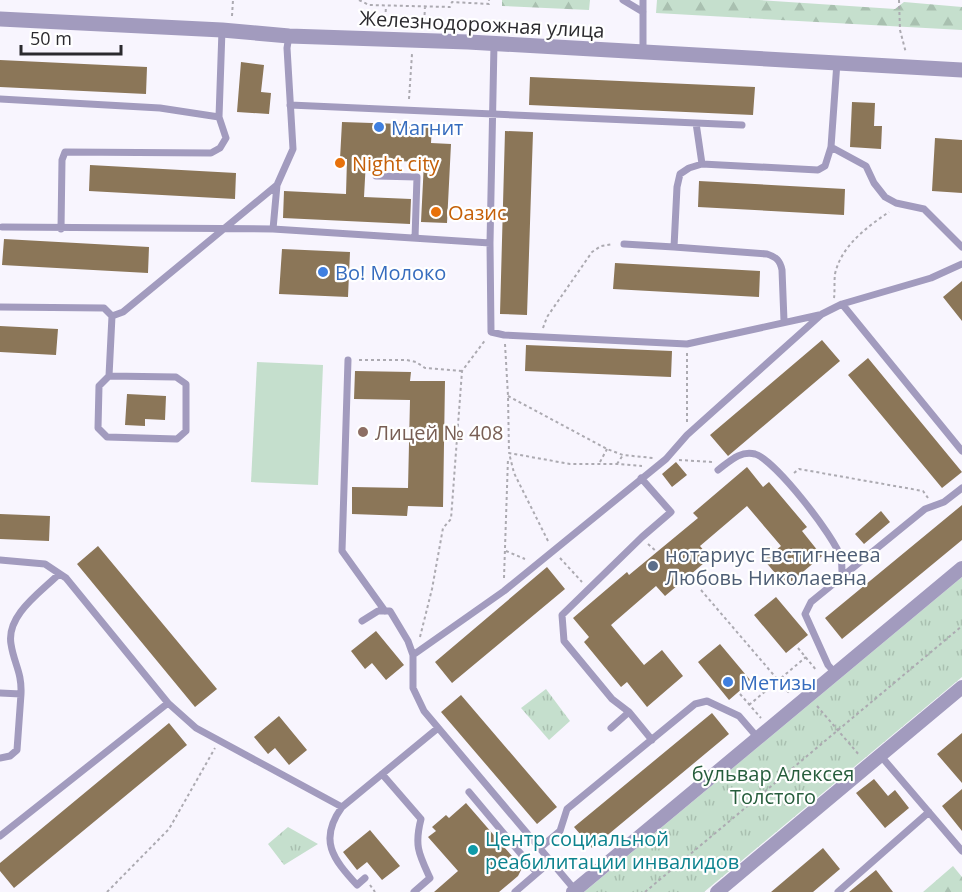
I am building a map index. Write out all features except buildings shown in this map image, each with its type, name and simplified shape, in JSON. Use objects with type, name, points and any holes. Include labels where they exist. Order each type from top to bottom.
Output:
[{"type":"street","name":"Железнодорожная улица","points":[[0,19],[962,70]]},
{"type":"street","points":[[574,891],[962,568]]},
{"type":"street","points":[[717,892],[962,687]]},
{"type":"lane","points":[[622,0],[643,12]]},
{"type":"lane","points":[[643,0],[643,53]]},
{"type":"lane","points":[[61,229],[62,160],[65,152],[211,153],[220,148],[226,138],[219,117],[222,30]]},
{"type":"lane","points":[[273,229],[277,185],[293,149],[287,48],[289,36]]},
{"type":"lane","points":[[494,44],[490,243],[492,332],[504,335],[687,344],[822,314]]},
{"type":"lane","points":[[674,247],[676,187],[680,174],[689,168],[702,164],[818,170],[825,166],[831,147],[837,62]]},
{"type":"lane","points":[[0,99],[160,108],[219,117]]},
{"type":"lane","points":[[291,105],[742,125]]},
{"type":"lane","points":[[696,123],[702,164]]},
{"type":"lane","points":[[831,147],[866,166],[874,183],[885,197],[896,203],[924,209],[962,248]]},
{"type":"lane","points":[[375,176],[417,177],[415,238]]},
{"type":"lane","points":[[112,316],[123,312],[277,185]]},
{"type":"lane","points":[[2,227],[273,229],[490,243]]},
{"type":"lane","points":[[624,244],[775,256],[782,270],[784,321]]},
{"type":"lane","points":[[414,654],[504,591],[666,459],[687,435],[822,314],[838,305],[931,278],[962,264]]},
{"type":"lane","points":[[838,305],[962,451]]},
{"type":"lane","points":[[0,307],[104,308],[112,316],[109,376],[99,386],[98,428],[107,437],[177,439],[186,431],[186,384],[176,377],[109,376]]},
{"type":"lane","points":[[348,360],[342,551],[385,611]]},
{"type":"lane","points":[[718,470],[742,453],[755,454],[765,459],[802,500],[836,546],[841,559],[842,576]]},
{"type":"lane","points":[[641,478],[671,512],[562,615],[564,641],[612,699],[629,712],[652,740]]},
{"type":"lane","points":[[836,674],[828,665],[806,614],[811,602],[925,509],[944,502],[962,488]]},
{"type":"lane","points":[[0,560],[45,564],[66,578],[168,703],[196,728],[342,807]]},
{"type":"lane","points":[[0,758],[10,756],[17,750],[20,674],[11,644],[11,630],[16,616],[59,573]]},
{"type":"lane","points":[[362,621],[378,611],[390,611],[414,654],[413,688],[424,711],[574,891]]},
{"type":"lane","points":[[0,693],[21,694]]},
{"type":"lane","points":[[540,848],[560,831],[567,809],[695,704],[707,701],[739,716],[758,738]]},
{"type":"lane","points":[[0,836],[168,703]]},
{"type":"lane","points":[[611,728],[629,712]]},
{"type":"lane","points":[[364,878],[357,885],[337,863],[330,843],[333,820],[342,807],[438,728]]},
{"type":"lane","points":[[880,755],[962,851]]},
{"type":"lane","points":[[382,774],[421,819],[417,849],[430,878],[414,892]]},
{"type":"lane","points":[[469,792],[537,873]]},
{"type":"lane","points":[[838,892],[929,812]]},
{"type":"lane","points":[[515,892],[551,861]]},
{"type":"path","points":[[359,0],[369,5],[450,7],[452,2],[489,4],[489,0]]},
{"type":"path","points":[[899,0],[900,30],[910,67]]},
{"type":"path","points":[[384,29],[386,5]]},
{"type":"path","points":[[424,31],[425,6]]},
{"type":"path","points":[[409,110],[412,51]]},
{"type":"path","points":[[838,305],[835,274],[846,251],[862,231],[892,210],[896,203]]},
{"type":"path","points":[[540,337],[547,317],[592,252],[607,244],[624,244]]},
{"type":"path","points":[[414,654],[432,589],[443,528],[451,519],[462,371],[492,332]]},
{"type":"path","points":[[504,335],[508,396],[504,591]]},
{"type":"path","points":[[687,344],[687,435]]},
{"type":"path","points":[[348,360],[407,360],[416,362],[425,368],[462,371]]},
{"type":"path","points":[[508,396],[608,449],[623,454],[727,463]]},
{"type":"path","points":[[599,464],[608,449]]},
{"type":"path","points":[[508,453],[570,464],[654,467]]},
{"type":"path","points":[[508,453],[514,473],[553,549],[588,589]]},
{"type":"path","points":[[617,464],[623,454]]},
{"type":"path","points":[[799,469],[923,491],[930,500]]},
{"type":"path","points":[[506,551],[535,564]]},
{"type":"path","points":[[700,590],[792,696]]},
{"type":"path","points":[[645,892],[962,626]]},
{"type":"path","points":[[798,648],[819,673]]},
{"type":"path","points":[[749,705],[806,657]]},
{"type":"path","points":[[740,694],[763,720]]},
{"type":"path","points":[[809,696],[868,766]]},
{"type":"path","points":[[107,892],[168,829],[219,740]]},
{"type":"green space","points":[[502,0],[590,0],[589,10],[502,6]]},
{"type":"green space","points":[[657,0],[759,0],[895,9],[904,2],[962,7],[962,30],[656,13]]},
{"type":"green space","points":[[257,362],[323,365],[318,485],[251,482]]},
{"type":"green space","name":"бульвар Алексея Толстого","points":[[962,577],[962,677],[704,892],[584,892]]},
{"type":"green space","points":[[546,689],[570,721],[549,740],[521,708]]},
{"type":"green space","points":[[288,827],[318,844],[284,865],[268,844]]},
{"type":"green space","points":[[953,866],[962,877],[962,892],[923,892]]},
{"type":"place","name":"Магнит","points":[[379,127]]},
{"type":"place","name":"Night city","points":[[340,163]]},
{"type":"place","name":"Оазис","points":[[436,212]]},
{"type":"place","name":"Во! Молоко","points":[[323,272]]},
{"type":"place","name":"Лицей № 408","points":[[363,432]]},
{"type":"place","name":"нотариус Евстигнеева Любовь Николаевна","points":[[653,566]]},
{"type":"place","name":"Метизы","points":[[728,682]]},
{"type":"place","name":"Центр социальной реабилитации инвалидов","points":[[473,850]]}]
